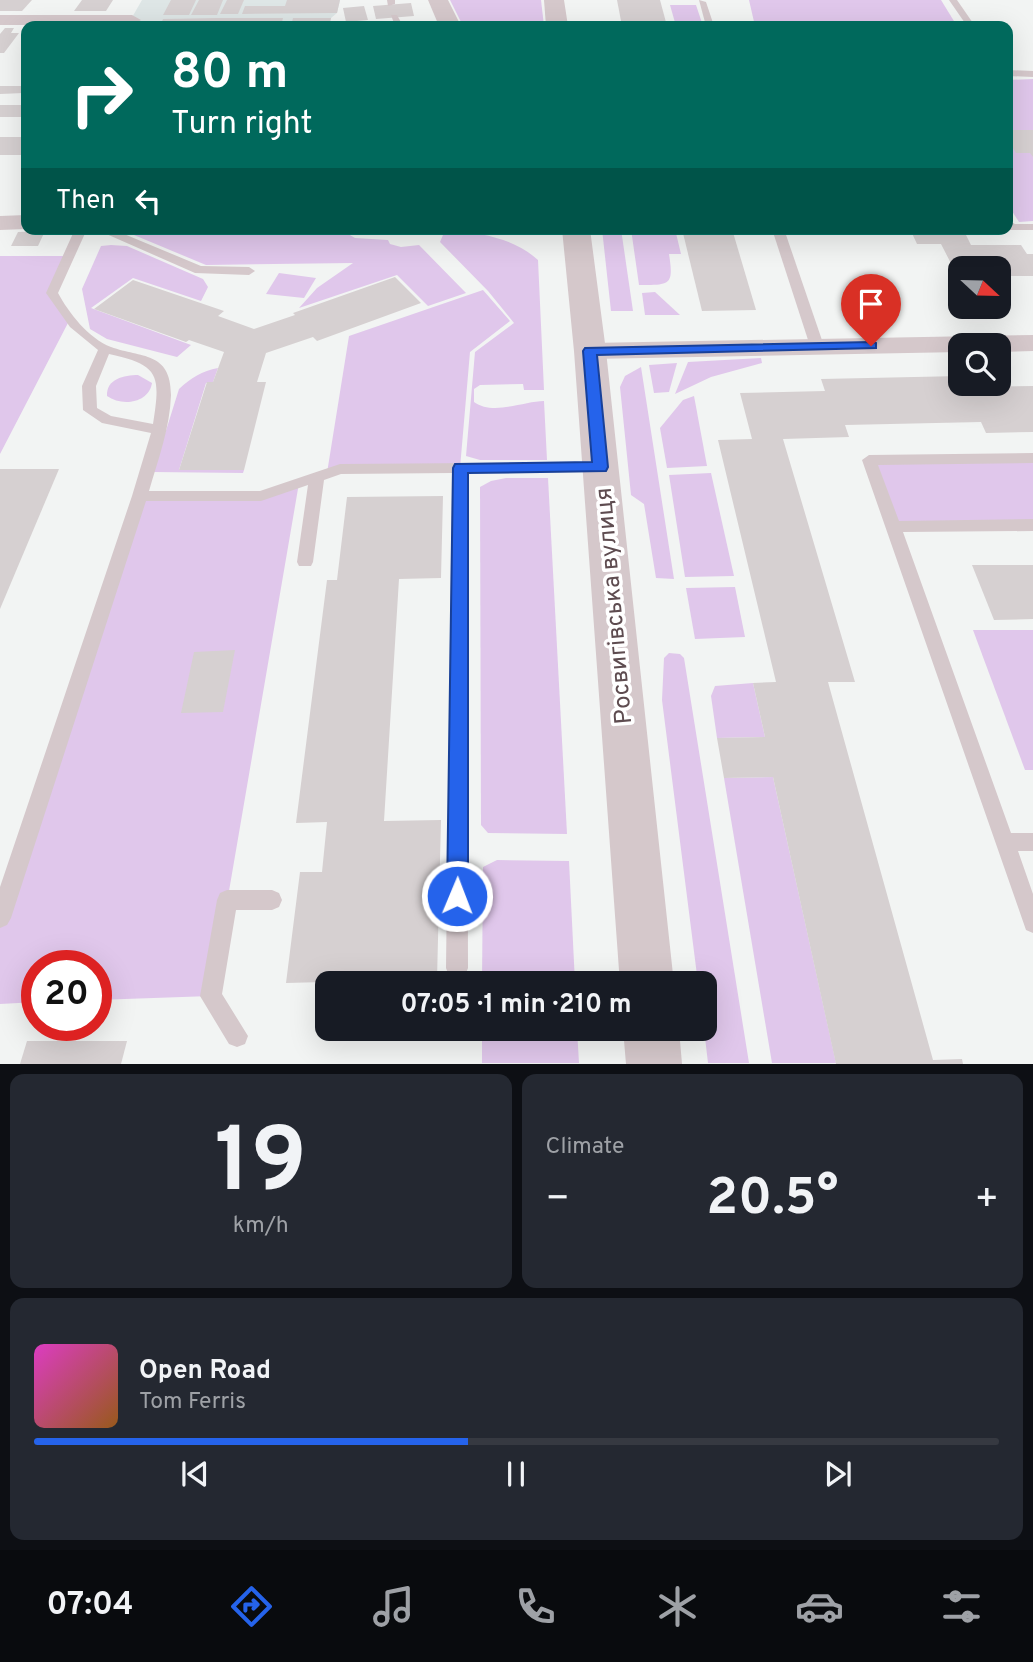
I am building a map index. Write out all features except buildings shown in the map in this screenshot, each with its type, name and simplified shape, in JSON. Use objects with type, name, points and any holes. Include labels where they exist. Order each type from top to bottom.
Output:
[{"type":"street","points":[[132,21],[144,0]]},
{"type":"street","points":[[438,0],[448,21]]},
{"type":"street","points":[[554,0],[556,21]]},
{"type":"street","points":[[0,20],[44,21]]},
{"type":"street","name":"Росвигівська вулиця","points":[[577,235],[590,351],[646,971]]},
{"type":"street","points":[[590,351],[1033,343]]},
{"type":"street","points":[[652,1041],[654,1063]]},
{"type":"lane","points":[[953,0],[968,21]]},
{"type":"lane","points":[[702,2],[708,21]]},
{"type":"lane","points":[[1013,73],[1033,74]]},
{"type":"lane","points":[[1013,228],[1033,228]]},
{"type":"lane","points":[[0,918],[140,496],[159,430],[164,396],[162,376],[149,361],[105,349],[78,331],[61,312],[52,293],[78,235]]},
{"type":"lane","points":[[115,235],[199,270],[249,271]]},
{"type":"lane","points":[[780,235],[817,346]]},
{"type":"lane","points":[[105,349],[88,379],[86,396],[90,410],[107,420],[159,430]]},
{"type":"lane","points":[[1033,458],[869,460],[1033,923]]},
{"type":"lane","points":[[140,496],[261,496],[340,469],[600,467]]},
{"type":"lane","points":[[457,968],[460,468]]},
{"type":"lane","points":[[305,562],[317,476]]},
{"type":"lane","points":[[893,527],[1033,525]]},
{"type":"lane","points":[[1003,842],[1033,842]]},
{"type":"lane","points":[[237,1037],[211,996],[228,900],[272,900]]},
{"type":"shaded area","points":[[142,0],[340,0],[337,13],[330,21],[130,21]]},
{"type":"shaded area","points":[[450,0],[541,0],[543,21],[460,21]]},
{"type":"shaded area","points":[[749,0],[941,0],[954,21],[754,21]]},
{"type":"shaded area","points":[[670,5],[696,5],[701,21],[675,21]]},
{"type":"shaded area","points":[[1033,79],[1033,221],[1019,222],[1013,213],[1013,80]]},
{"type":"shaded area","points":[[134,235],[350,235],[355,238],[388,240],[390,244],[401,247],[419,245],[466,293],[428,306],[397,275],[299,308],[317,288],[353,263],[206,265]]},
{"type":"shaded area","points":[[443,235],[482,235],[508,242],[538,260],[544,390],[524,390],[523,384],[480,385],[474,389],[474,402],[490,408],[499,408],[544,401],[547,460],[480,460],[466,456],[475,352],[514,323],[488,291],[440,242]]},
{"type":"shaded area","points":[[603,235],[622,235],[633,311],[611,311]]},
{"type":"shaded area","points":[[632,235],[676,235],[681,254],[669,254],[671,272],[668,282],[639,285]]},
{"type":"shaded area","points":[[101,246],[127,246],[203,279],[208,287],[201,301],[133,278],[91,308],[191,345],[177,357],[107,339],[90,329],[82,289]]},
{"type":"shaded area","points":[[0,256],[69,256],[52,293],[69,321],[0,454]]},
{"type":"shaded area","points":[[279,273],[316,278],[304,298],[266,294]]},
{"type":"shaded area","points":[[483,290],[510,321],[470,352],[460,468],[327,473],[349,336]]},
{"type":"shaded area","points":[[655,292],[680,315],[645,315],[642,293]]},
{"type":"shaded area","points":[[761,358],[762,363],[711,377],[675,394],[688,362]]},
{"type":"shaded area","points":[[677,363],[669,392],[654,393],[649,365]]},
{"type":"shaded area","points":[[641,367],[674,579],[656,578],[644,504],[631,495],[620,387],[625,376]]},
{"type":"shaded area","points":[[218,368],[213,382],[206,383],[179,470],[244,470],[243,473],[153,472],[179,389],[197,376]]},
{"type":"shaded area","points":[[138,375],[152,383],[146,395],[127,402],[107,396],[107,390],[113,382],[122,377]]},
{"type":"shaded area","points":[[694,396],[707,466],[667,468],[660,428],[683,400]]},
{"type":"shaded area","points":[[1033,458],[1033,525],[893,527],[869,460]]},
{"type":"shaded area","points":[[711,473],[734,576],[685,577],[669,475]]},
{"type":"shaded area","points":[[506,478],[548,478],[567,834],[488,833],[481,825],[480,487]]},
{"type":"shaded area","points":[[299,483],[211,996],[112,999],[112,950],[21,950],[21,1003],[0,1004],[0,918],[140,496],[261,496]]},
{"type":"shaded area","points":[[735,587],[745,637],[695,639],[686,588]]},
{"type":"shaded area","points":[[973,630],[1033,630],[1033,770],[1025,770]]},
{"type":"shaded area","points":[[669,653],[680,654],[684,658],[749,1063],[708,1063],[705,1041],[717,1041],[717,971],[696,971],[662,700],[664,658]]},
{"type":"shaded area","points":[[753,683],[765,737],[717,738],[711,696],[715,686]]},
{"type":"shaded area","points":[[773,777],[836,1063],[772,1063],[724,778]]},
{"type":"shaded area","points":[[497,860],[569,861],[574,971],[482,971],[483,867]]},
{"type":"shaded area","points":[[482,1041],[578,1041],[579,1063],[482,1063]]},
{"type":"route","points":[[457,896],[460,468],[600,467],[590,351],[871,346]]}]
